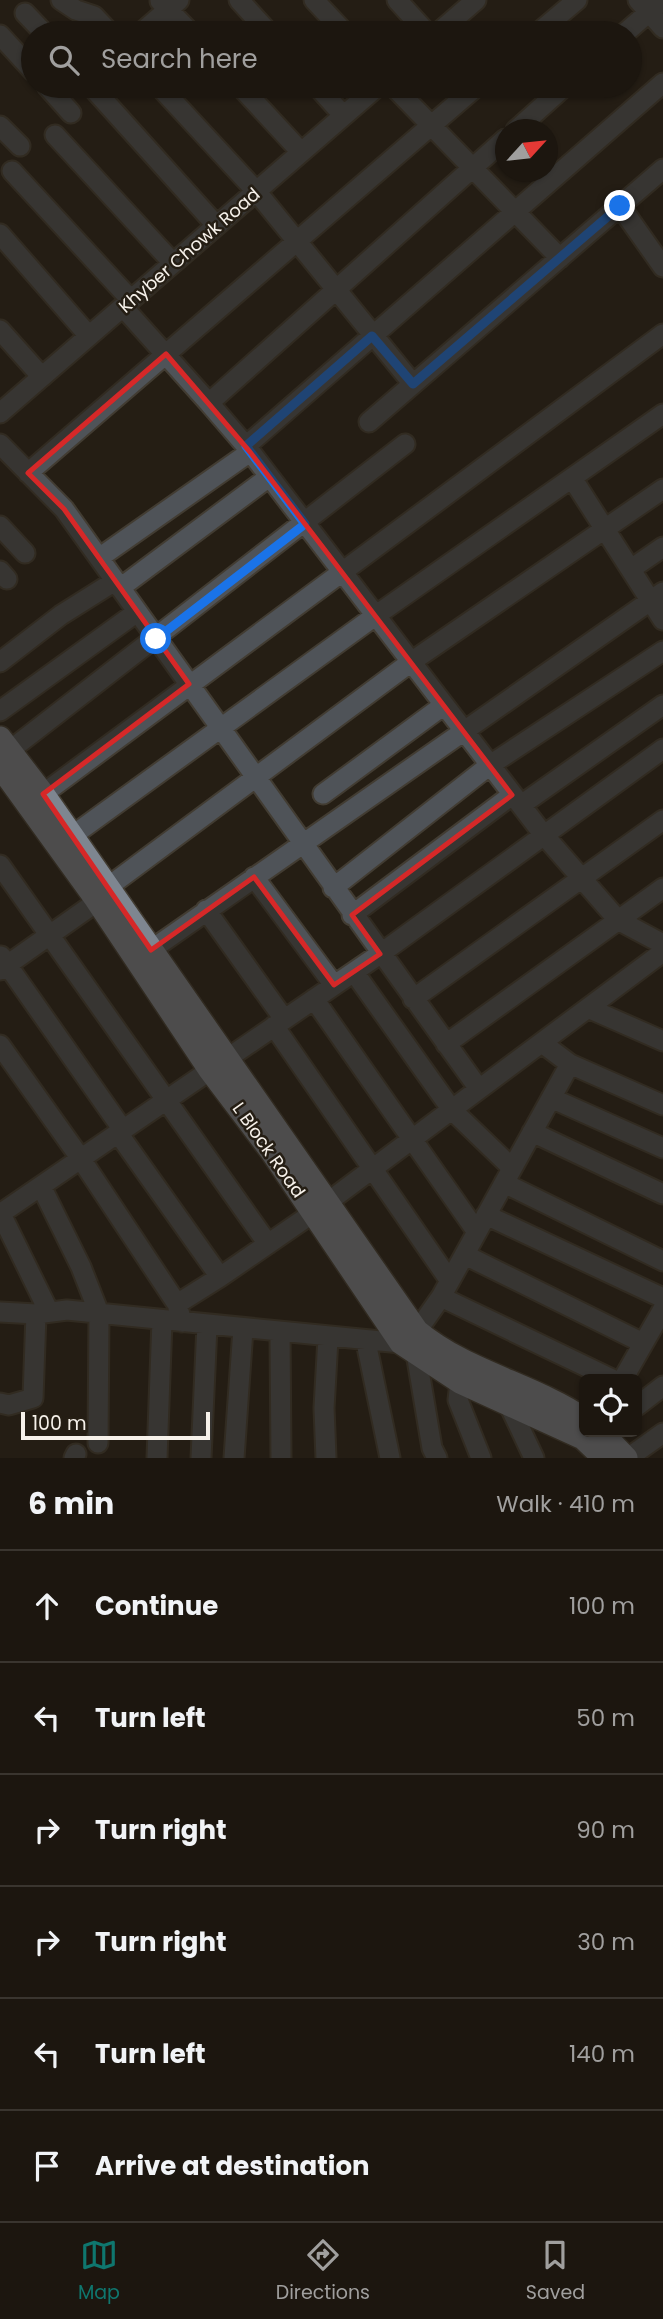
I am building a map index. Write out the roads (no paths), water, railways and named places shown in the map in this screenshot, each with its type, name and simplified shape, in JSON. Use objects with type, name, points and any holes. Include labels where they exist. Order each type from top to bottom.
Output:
[{"type":"main road","name":"L Block Road","points":[[3,752],[43,794],[72,836],[102,893],[151,950],[272,1152],[320,1208],[411,1342],[460,1382],[510,1407],[557,1414]]},
{"type":"main road","name":"L Block Road","points":[[3,752],[218,1065]]},
{"type":"main road","name":"L Block Road","points":[[411,1342],[447,1353],[579,1425]]},
{"type":"main road","name":"L Block Road","points":[[593,1437],[604,1458]]},
{"type":"main road","name":"L Block Road","points":[[598,1437],[627,1458]]},
{"type":"street","points":[[61,0],[99,21]]},
{"type":"street","points":[[239,0],[258,21]]},
{"type":"street","points":[[314,0],[334,21]]},
{"type":"street","points":[[397,0],[416,21]]},
{"type":"street","points":[[452,21],[476,0]]},
{"type":"street","points":[[552,21],[577,0]]},
{"type":"street","points":[[152,21],[169,3],[182,21]]},
{"type":"street","points":[[635,21],[650,4],[663,27]]},
{"type":"street","points":[[25,13],[33,21]]},
{"type":"street","points":[[0,35],[21,58]]},
{"type":"street","points":[[99,558],[248,449],[372,336],[663,83]]},
{"type":"street","points":[[58,98],[71,113]]},
{"type":"street","points":[[102,98],[216,226]]},
{"type":"street","points":[[170,98],[256,191],[413,384]]},
{"type":"street","points":[[251,98],[301,152]]},
{"type":"street","points":[[328,98],[344,115]]},
{"type":"street","name":"Khyber Chowk Road","points":[[2,407],[42,377],[363,98]]},
{"type":"street","points":[[405,98],[560,258]]},
{"type":"street","points":[[28,474],[463,98]]},
{"type":"street","points":[[528,119],[552,98]]},
{"type":"street","points":[[0,126],[20,146]]},
{"type":"street","points":[[55,135],[173,263]]},
{"type":"street","points":[[209,403],[495,148]]},
{"type":"street","points":[[369,422],[663,169]]},
{"type":"street","points":[[12,171],[127,303],[166,354],[248,449],[543,834],[618,920],[663,944]]},
{"type":"street","points":[[620,206],[663,267]]},
{"type":"street","points":[[0,234],[89,336]]},
{"type":"street","points":[[0,330],[42,377]]},
{"type":"street","points":[[43,794],[340,571],[663,334]]},
{"type":"street","points":[[72,836],[374,616],[663,414]]},
{"type":"street","points":[[0,444],[64,509],[257,778],[301,844],[479,1089]]},
{"type":"street","points":[[3,752],[156,639],[405,444]]},
{"type":"street","points":[[0,662],[61,615],[117,584],[269,477]]},
{"type":"street","points":[[572,478],[631,569],[657,597],[663,620]]},
{"type":"street","points":[[220,1277],[2,963],[88,908],[102,893],[411,662],[663,489]]},
{"type":"street","points":[[0,526],[25,553]]},
{"type":"street","points":[[631,569],[663,548]]},
{"type":"street","points":[[151,950],[463,729],[657,597]]},
{"type":"street","points":[[0,711],[137,612]]},
{"type":"street","points":[[333,888],[490,765],[663,651]]},
{"type":"street","points":[[323,793],[444,705]]},
{"type":"street","points":[[352,915],[517,800],[663,705]]},
{"type":"street","points":[[0,1403],[9,1405],[33,1398],[43,1313],[2,1208],[41,1186],[380,954],[663,749]]},
{"type":"street","points":[[413,999],[663,820]]},
{"type":"street","points":[[0,865],[268,1244]]},
{"type":"street","points":[[254,877],[334,985]]},
{"type":"street","points":[[446,1044],[663,888]]},
{"type":"street","points":[[206,910],[373,1169],[446,1289],[603,1374]]},
{"type":"street","points":[[0,1312],[43,1313],[66,1310],[162,1320],[179,1313],[220,1277],[320,1208],[663,952]]},
{"type":"street","points":[[354,972],[452,1110],[508,1176],[663,1261]]},
{"type":"street","points":[[314,999],[412,1139],[482,1224],[663,1298]]},
{"type":"street","points":[[588,1008],[663,1041]]},
{"type":"street","points":[[542,1042],[570,1064],[663,1105]]},
{"type":"street","points":[[0,1045],[81,1159],[179,1313],[207,1325],[366,1342],[411,1342]]},
{"type":"street","points":[[437,1458],[432,1448],[411,1342],[446,1289],[570,1064]]},
{"type":"street","points":[[551,1097],[663,1148]]},
{"type":"street","points":[[532,1132],[663,1194]]},
{"type":"street","points":[[41,1186],[81,1266],[99,1313],[98,1443]]},
{"type":"street","points":[[465,1255],[643,1343]]},
{"type":"street","points":[[626,1374],[663,1309]]},
{"type":"street","points":[[157,1458],[162,1320]]},
{"type":"street","points":[[201,1458],[207,1325]]},
{"type":"street","points":[[234,1458],[243,1329]]},
{"type":"street","points":[[281,1332],[281,1458]]},
{"type":"street","points":[[326,1458],[324,1408],[328,1338]]},
{"type":"street","points":[[366,1342],[390,1458]]},
{"type":"street","points":[[460,1382],[458,1400],[481,1458]]},
{"type":"street","points":[[642,1402],[663,1387]]},
{"type":"street","points":[[510,1407],[534,1458]]},
{"type":"street","points":[[627,1458],[663,1433]]}]
